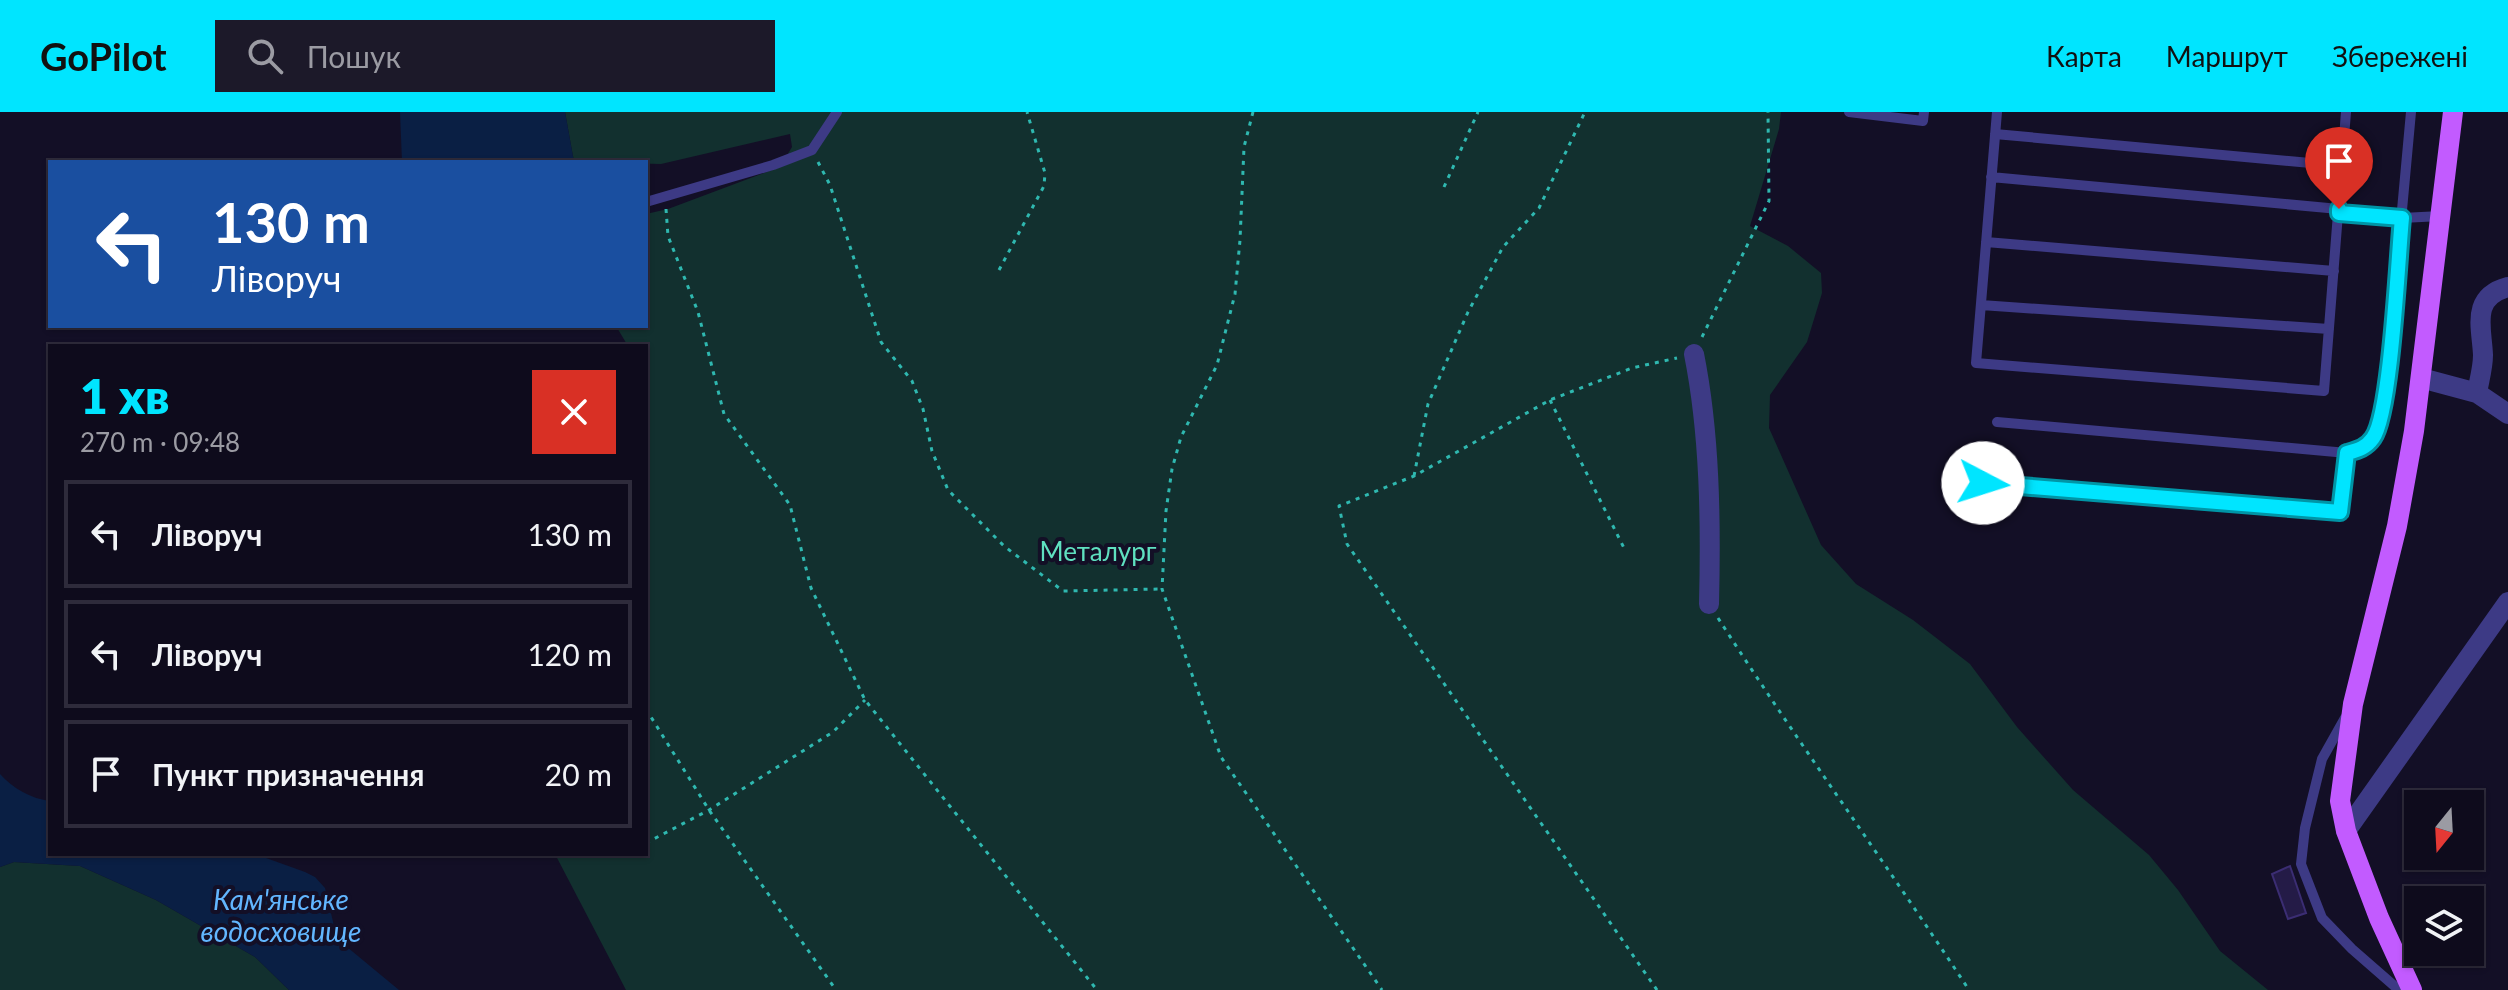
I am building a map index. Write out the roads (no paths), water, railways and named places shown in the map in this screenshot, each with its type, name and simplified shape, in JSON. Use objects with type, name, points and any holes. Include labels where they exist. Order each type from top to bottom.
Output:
[{"type":"main road","points":[[2412,990],[2379,918],[2346,831],[2340,801],[2353,704],[2397,526],[2421,378],[2453,112]]},
{"type":"street","points":[[2477,393],[2483,356],[2478,327],[2481,313],[2486,300],[2499,289],[2508,287]]},
{"type":"street","points":[[1694,354],[1711,532],[1709,604]]},
{"type":"street","points":[[2421,378],[2477,393],[2508,414]]},
{"type":"street","points":[[2346,831],[2508,602]]},
{"type":"lane","points":[[648,202],[812,150],[837,112]]},
{"type":"lane","points":[[1849,112],[1923,121],[1924,112]]},
{"type":"lane","points":[[1997,112],[1976,363],[2324,391],[2346,112]]},
{"type":"lane","points":[[1997,422],[2347,453],[2363,449],[2375,436],[2385,395],[2411,112]]},
{"type":"lane","points":[[1995,134],[2343,166]]},
{"type":"lane","points":[[1991,177],[2402,218],[2441,216]]},
{"type":"lane","points":[[1986,242],[2334,271]]},
{"type":"lane","points":[[1981,305],[2329,329]]},
{"type":"lane","points":[[1983,483],[2340,512],[2347,453]]},
{"type":"lane","points":[[2353,704],[2322,759],[2305,828],[2301,864],[2322,918],[2399,990]]},
{"type":"water","points":[[400,112],[565,112],[574,160],[402,160]]},
{"type":"water","name":"Кам'янське водосховище","points":[[0,774],[23,792],[48,801],[48,856],[261,856],[315,877],[325,888],[341,942],[399,990],[289,990],[255,957],[156,900],[80,866],[14,862],[0,867]]},
{"type":"park label","name":"Металург","points":[[1098,552]]}]
